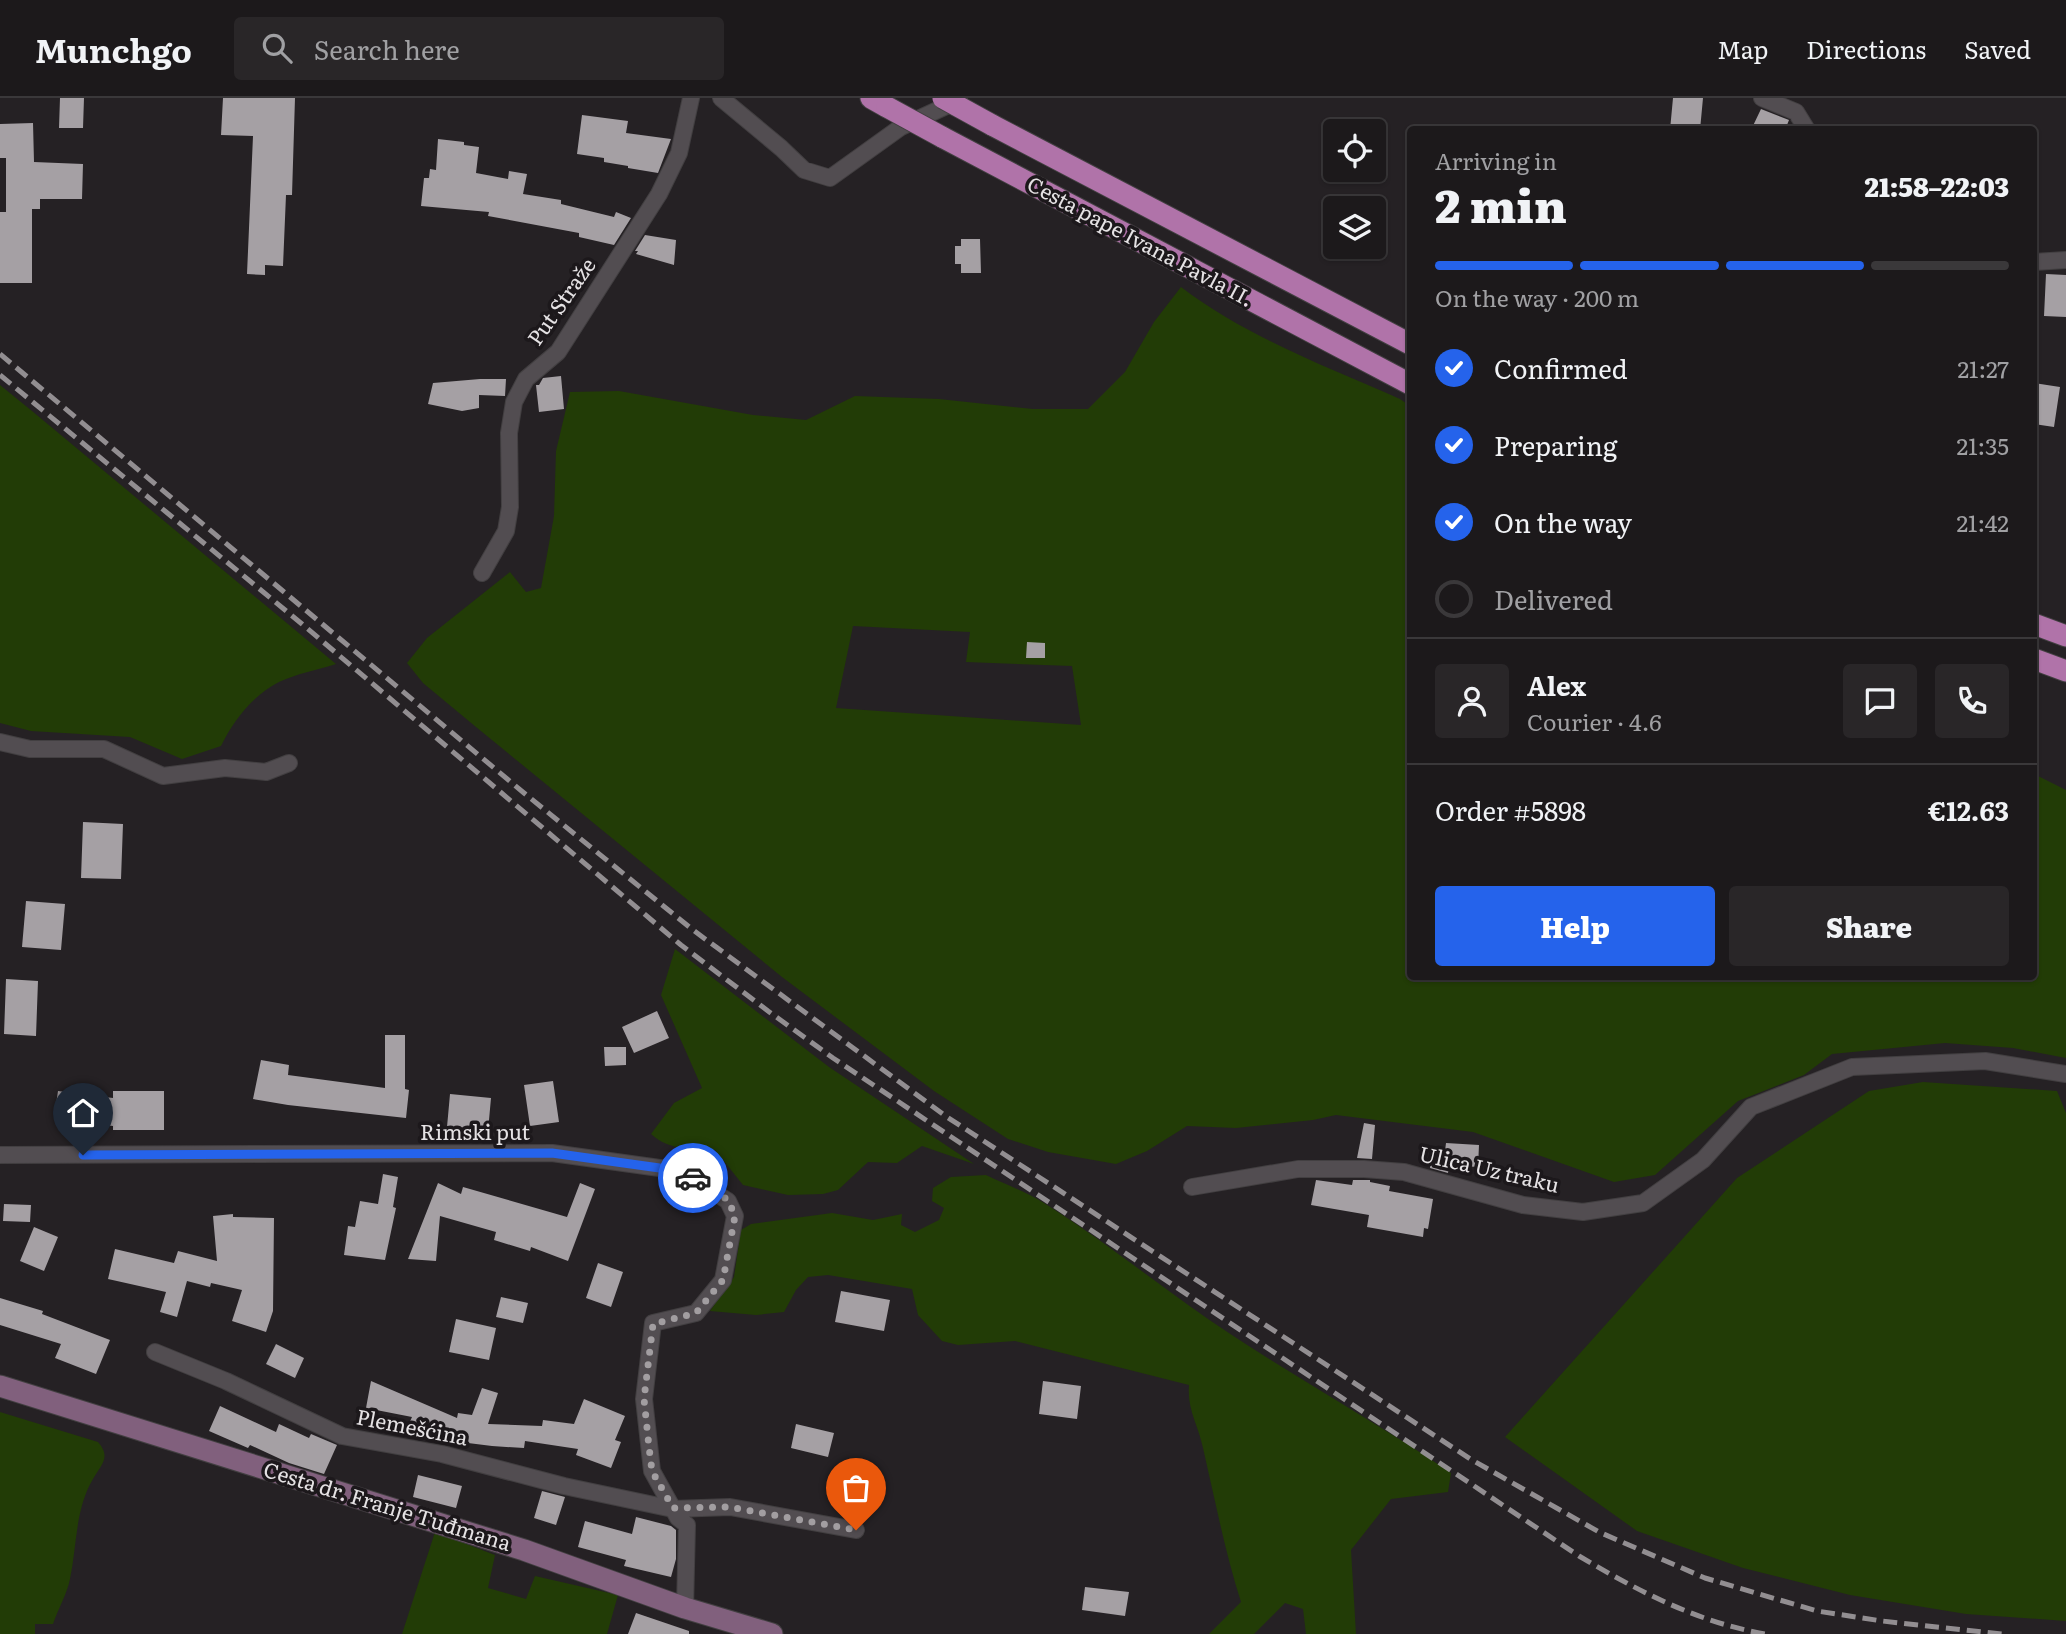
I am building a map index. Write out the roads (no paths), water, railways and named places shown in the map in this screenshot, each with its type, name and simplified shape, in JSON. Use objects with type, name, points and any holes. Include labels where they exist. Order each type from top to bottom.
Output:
[{"type":"main road","name":"Cesta pape Ivana Pavla II.","points":[[943,98],[1407,342]]},
{"type":"main road","name":"Cesta pape Ivana Pavla II.","points":[[879,102],[1407,382]]},
{"type":"main road","points":[[2037,625],[2066,636]]},
{"type":"main road","points":[[2037,660],[2066,671]]},
{"type":"main road","name":"Cesta dr. Franje Tuđmana","points":[[0,1386],[524,1550],[685,1608],[772,1634]]},
{"type":"street","name":"Put Straže","points":[[482,573],[506,531],[510,508],[509,433],[514,402],[526,379],[558,352],[659,194],[678,153],[691,98]]},
{"type":"street","points":[[721,98],[782,148],[804,170],[830,178],[901,127],[962,98]]},
{"type":"street","points":[[1762,98],[1796,112],[1805,126]]},
{"type":"street","points":[[2037,262],[2066,260]]},
{"type":"street","points":[[0,742],[30,749],[104,749],[163,776],[225,768],[266,772],[289,763]]},
{"type":"street","name":"Ulica Uz traku","points":[[1192,1187],[1298,1169],[1364,1169],[1404,1172],[1523,1205],[1583,1212],[1643,1203],[1703,1160],[1751,1107],[1852,1067],[1985,1061],[2066,1074]]},
{"type":"street","name":"Rimski put","points":[[0,1155],[552,1153],[681,1171],[728,1200],[735,1216],[723,1280],[696,1313],[653,1324],[644,1399],[652,1471],[678,1518],[687,1525],[685,1608]]},
{"type":"street","name":"Plemešćina","points":[[155,1352],[226,1381],[342,1436],[442,1454],[564,1486],[673,1508],[730,1507],[856,1530]]},
{"type":"railway","points":[[0,354],[524,793],[693,930],[947,1117],[1472,1460],[1599,1532],[1705,1578],[1817,1611],[2002,1634]]},
{"type":"railway","points":[[0,375],[302,624],[681,945],[833,1058],[1579,1556],[1669,1604],[1716,1622],[1765,1634]]}]
